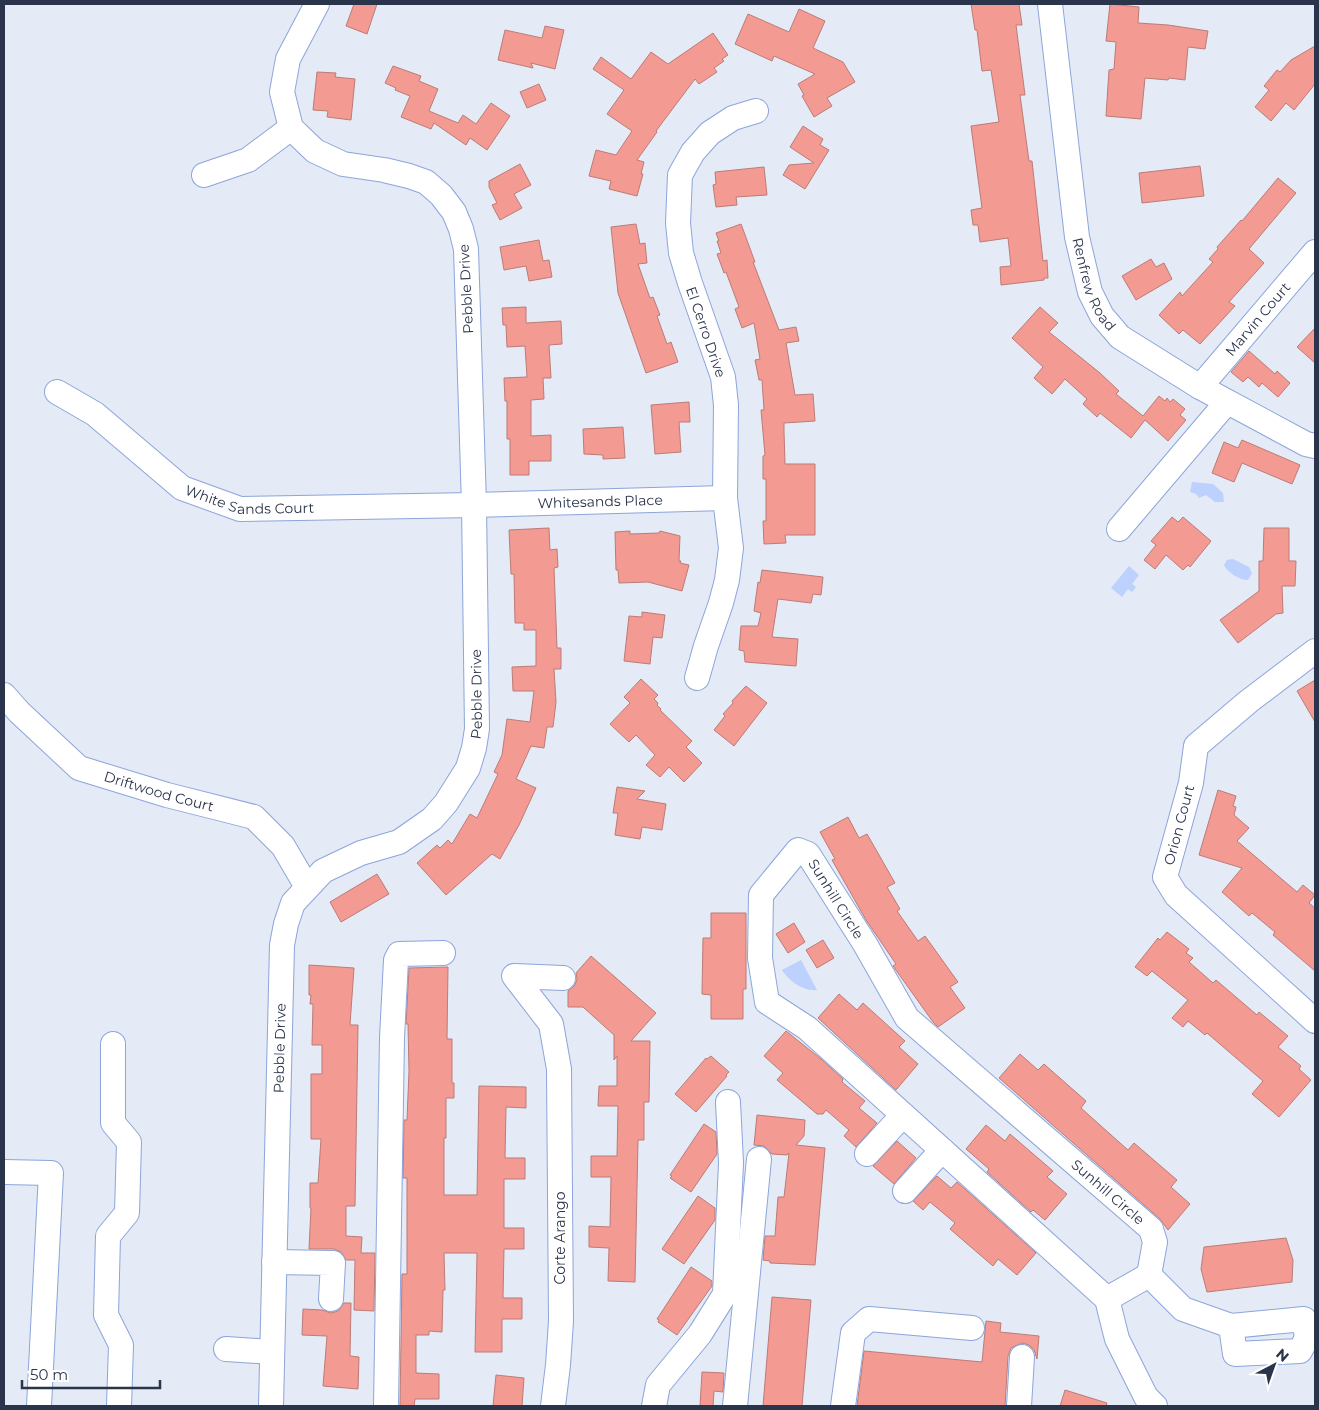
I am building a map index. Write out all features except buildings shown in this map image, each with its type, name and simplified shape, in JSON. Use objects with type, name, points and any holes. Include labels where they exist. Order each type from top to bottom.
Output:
[{"type":"street","name":"Pebble Drive","points":[[271,1406],[282,945],[286,924],[293,903],[323,871],[361,853],[399,842],[432,819],[446,803],[468,768],[477,729],[474,505],[466,249],[454,212],[441,195],[426,182],[384,170],[343,164],[315,151],[292,128],[282,92],[288,59],[317,4]]},
{"type":"street","name":"Renfrew Road","points":[[1050,4],[1078,237],[1090,292],[1102,316],[1120,337],[1200,387],[1306,444],[1315,446]]},
{"type":"street","name":"El Cerro Drive","points":[[698,678],[727,580],[730,548],[725,498],[726,405],[723,377],[681,253],[678,223],[680,175],[693,152],[710,133],[734,118],[756,111]]},
{"type":"street","points":[[204,175],[248,160],[292,128]]},
{"type":"street","name":"Marvin Court","points":[[1200,387],[1315,252]]},
{"type":"street","name":"White Sands Court","points":[[57,392],[96,414],[182,488],[240,509],[474,505]]},
{"type":"street","points":[[1119,529],[1227,402]]},
{"type":"street","name":"Whitesands Place","points":[[474,505],[725,498]]},
{"type":"street","name":"Orion Court","points":[[1315,651],[1249,701],[1196,746],[1191,783],[1165,877],[1176,895],[1315,1022]]},
{"type":"street","name":"Driftwood Court","points":[[4,695],[19,712],[79,768],[167,795],[254,816],[283,846],[307,887]]},
{"type":"street","name":"Sunhill Circle","points":[[1107,1299],[807,1028],[767,1002],[760,958],[761,895],[798,850],[808,854],[865,944],[907,1018],[1151,1229],[1154,1242],[1149,1275]]},
{"type":"street","points":[[386,1406],[392,1038],[396,960],[399,954],[443,953]]},
{"type":"street","name":"Corte Arango","points":[[552,1406],[558,1365],[561,1321],[559,1069],[551,1024],[514,976],[563,978]]},
{"type":"street","points":[[113,1044],[113,1123],[129,1142],[126,1213],[108,1236],[106,1315],[121,1345],[119,1406]]},
{"type":"street","points":[[654,1406],[658,1385],[700,1334],[725,1294],[731,1163],[728,1102]]},
{"type":"street","points":[[867,1154],[903,1115]]},
{"type":"street","points":[[905,1191],[942,1150]]},
{"type":"street","points":[[735,1406],[759,1159]]},
{"type":"street","points":[[4,1172],[51,1172],[40,1406]]},
{"type":"street","points":[[274,1262],[333,1263],[331,1299]]},
{"type":"street","points":[[1155,1406],[1146,1397],[1117,1338],[1107,1299],[1149,1275],[1183,1309],[1231,1326],[1304,1318],[1307,1338],[1300,1351],[1235,1354],[1231,1326]]},
{"type":"street","points":[[843,1406],[853,1334],[869,1319],[972,1328]]},
{"type":"street","points":[[226,1349],[272,1352]]},
{"type":"street","points":[[1020,1406],[1022,1357]]},
{"type":"water","points":[[1192,482],[1213,484],[1223,493],[1224,502],[1215,502],[1206,495],[1199,498],[1196,494],[1190,492]]},
{"type":"water","points":[[1233,559],[1249,567],[1252,573],[1248,580],[1237,577],[1226,568],[1224,565],[1227,560]]},
{"type":"water","points":[[1129,566],[1139,575],[1132,584],[1136,587],[1132,592],[1128,589],[1122,597],[1111,588]]},
{"type":"water","points":[[801,960],[817,990],[797,985],[782,970]]}]
